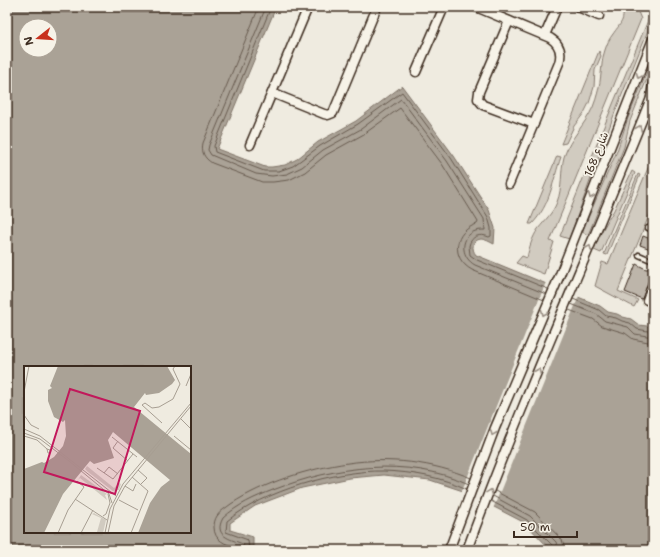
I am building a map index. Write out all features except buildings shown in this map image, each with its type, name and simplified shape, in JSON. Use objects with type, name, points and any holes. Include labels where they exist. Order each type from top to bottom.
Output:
[{"type":"street","points":[[250,145],[308,7]]},
{"type":"street","points":[[272,93],[324,114],[328,115],[333,113],[376,7]]},
{"type":"street","points":[[416,72],[444,7]]},
{"type":"street","points":[[476,7],[545,35],[556,43],[560,50],[560,59],[509,184]]},
{"type":"street","points":[[545,35],[556,7]]},
{"type":"street","points":[[578,7],[599,16]]},
{"type":"street","points":[[509,21],[479,92],[478,99],[483,105],[534,124]]},
{"type":"street","name":"شارع 168","points":[[449,550],[495,428],[559,277],[653,39]]},
{"type":"street","points":[[467,550],[524,402],[652,95],[653,83]]},
{"type":"street","points":[[647,300],[653,283]]},
{"type":"lane","points":[[639,255],[653,261]]},
{"type":"shaded area","points":[[621,7],[636,7],[641,19],[550,241],[554,242],[544,274],[516,263],[522,256],[527,258],[536,232],[551,213],[557,202],[560,191],[564,157],[570,144],[593,107],[601,78],[605,50],[609,40],[620,25],[623,18],[623,11]]},
{"type":"shaded area","points":[[652,7],[653,18],[615,112],[569,239],[560,236],[649,18]]},
{"type":"shaded area","points":[[599,51],[601,56],[595,70],[594,87],[589,103],[584,113],[574,126],[566,143],[561,144]]},
{"type":"shaded area","points":[[653,57],[653,64],[630,121],[624,147],[588,235],[582,232],[617,151],[628,118]]},
{"type":"shaded area","points":[[557,156],[561,157],[547,201],[532,224],[529,224]]},
{"type":"shaded area","points":[[653,156],[653,206],[618,291],[638,300],[634,307],[595,286],[602,262],[608,264]]},
{"type":"shaded area","points":[[632,171],[635,173],[601,253],[594,250],[597,239],[614,210]]},
{"type":"shaded area","points":[[638,174],[640,175],[607,255],[604,254]]},
{"type":"water","points":[[7,7],[276,7],[217,149],[265,167],[285,165],[297,159],[318,142],[356,121],[402,86],[454,156],[489,210],[495,228],[494,244],[483,239],[476,241],[473,248],[476,255],[600,306],[608,312],[631,319],[639,325],[647,326],[653,329],[653,550],[551,550],[525,523],[463,491],[430,480],[384,475],[350,478],[302,488],[255,506],[230,523],[230,530],[253,537],[253,550],[7,550]]},
{"type":"pier","points":[[546,282],[579,296],[493,509],[461,493]]}]
